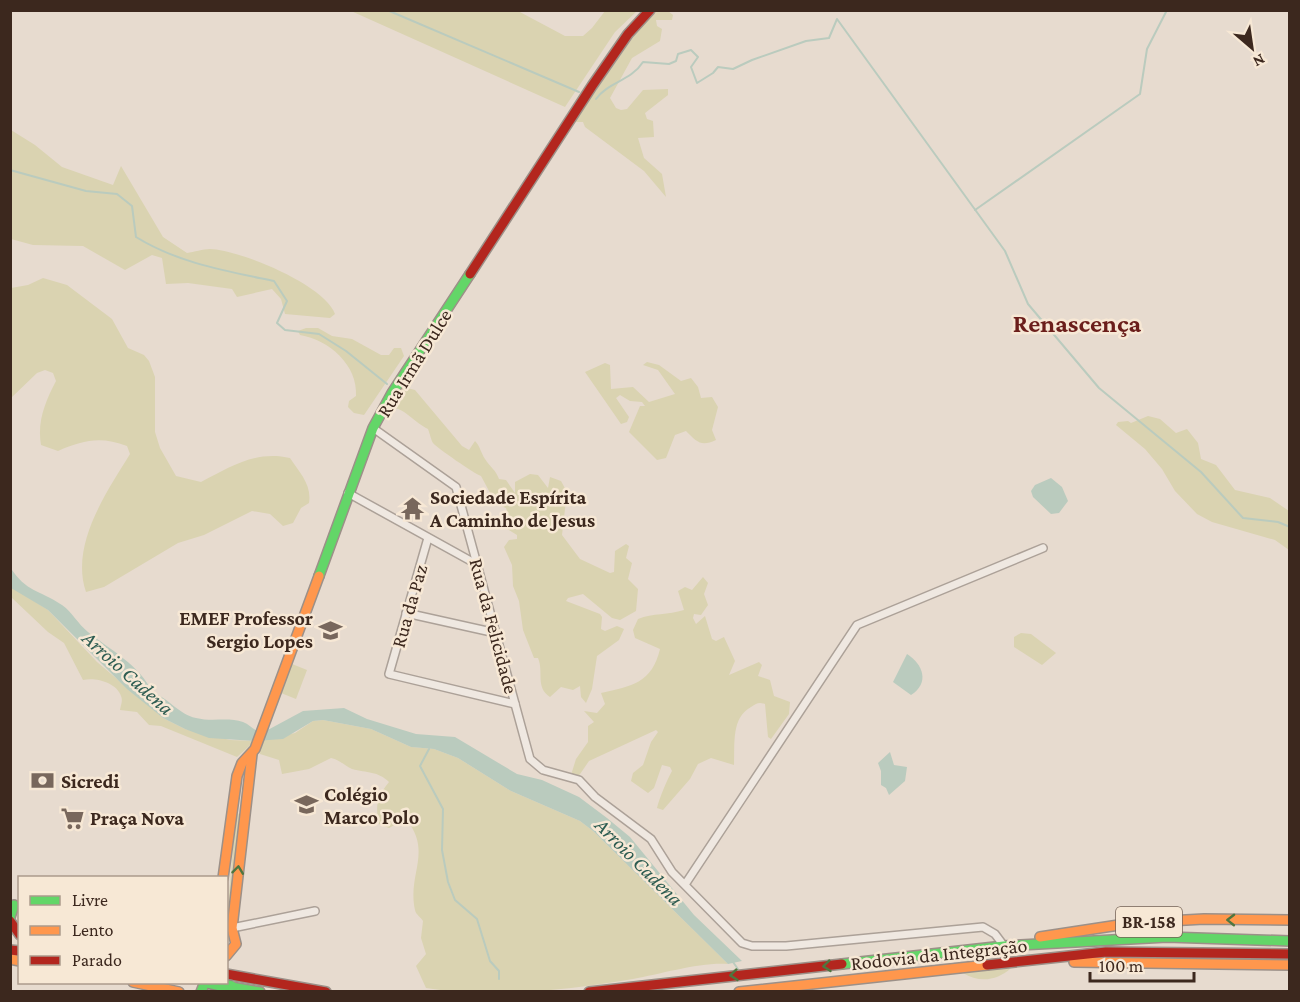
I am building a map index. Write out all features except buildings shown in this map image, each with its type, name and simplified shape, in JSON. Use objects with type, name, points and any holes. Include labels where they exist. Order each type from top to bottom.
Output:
[{"type":"main road","name":"Rua Irmã Dulce","points":[[228,954],[236,944],[229,926],[253,751],[373,428],[392,393],[592,86],[628,33],[650,10]]},
{"type":"main road","name":"Rua Irmã Dulce","points":[[223,876],[233,793],[242,763],[253,751]]},
{"type":"main road","points":[[233,793],[241,801],[245,810]]},
{"type":"main road","points":[[13,910],[18,928]]},
{"type":"main road","name":"BR-158","points":[[1007,946],[1026,940],[1132,923],[1204,919],[1290,920]]},
{"type":"main road","name":"Rodovia da Integração","points":[[589,992],[1007,946],[1167,937],[1290,941]]},
{"type":"main road","name":"Rodovia da Integração","points":[[739,992],[1046,957],[1163,951],[1290,954]]},
{"type":"main road","name":"BR-158","points":[[1046,957],[1066,962],[1290,965]]},
{"type":"main road","points":[[230,979],[260,992]]},
{"type":"main road","points":[[230,979],[326,992]]},
{"type":"main road","points":[[142,984],[179,992]]},
{"type":"street","name":"Rua da Felicidade","points":[[373,428],[456,487],[530,759],[543,771],[579,780],[595,797],[651,839],[672,872],[686,883]]},
{"type":"street","points":[[348,493],[478,565]]},
{"type":"street","name":"Rua da Paz","points":[[428,538],[389,674],[515,704]]},
{"type":"street","points":[[1007,946],[995,934],[983,927],[786,946],[752,946],[742,943],[686,883],[857,625],[1043,548]]},
{"type":"street","points":[[406,613],[496,633]]},
{"type":"street","points":[[229,926],[315,911]]},
{"type":"shaded area","points":[[351,11],[518,11],[565,36],[583,36],[605,11],[637,11],[615,32],[565,107]]},
{"type":"shaded area","points":[[654,11],[668,11],[673,15],[672,20],[656,20],[657,26],[662,29],[660,41],[632,58],[610,98],[616,108],[621,110],[627,109],[643,90],[668,89],[668,95],[645,113],[647,119],[653,121],[654,137],[638,138],[644,158],[662,174],[666,197],[644,171],[585,127],[583,122],[572,122]]},
{"type":"shaded area","points":[[11,130],[35,145],[62,167],[113,185],[121,166],[163,237],[187,253],[207,249],[224,251],[260,262],[299,281],[315,292],[328,303],[335,314],[330,318],[285,314],[281,299],[272,289],[237,297],[232,289],[188,283],[166,284],[162,258],[152,255],[125,270],[83,246],[33,245],[11,239]]},
{"type":"shaded area","points":[[43,278],[67,285],[112,319],[128,348],[144,355],[149,361],[155,377],[155,432],[160,448],[176,476],[201,482],[255,458],[278,456],[290,458],[309,490],[309,503],[301,508],[293,523],[283,526],[270,514],[252,511],[204,535],[178,543],[104,587],[86,592],[82,574],[87,538],[101,502],[130,454],[127,446],[100,440],[76,444],[58,451],[41,445],[40,428],[43,412],[56,381],[53,373],[45,370],[37,373],[11,398],[11,288],[28,285]]},
{"type":"shaded area","points":[[318,328],[332,336],[352,339],[381,355],[389,355],[394,348],[401,348],[404,356],[364,415],[354,413],[348,407],[349,401],[356,396],[352,374],[347,364],[331,348],[300,335],[298,331]]},
{"type":"shaded area","points":[[647,362],[659,365],[681,381],[691,378],[698,387],[701,398],[712,397],[718,407],[712,430],[716,440],[703,443],[686,431],[675,435],[666,458],[657,460],[629,432],[640,406],[645,406],[642,402],[630,401],[620,395],[616,398],[629,417],[627,422],[621,424],[585,372],[605,363],[610,365],[611,389],[633,387],[649,402],[675,394],[658,370],[643,365]]},
{"type":"shaded area","points":[[403,387],[415,390],[462,446],[469,450],[475,441],[499,479],[506,480],[515,493],[515,482],[530,474],[538,475],[548,488],[550,477],[561,481],[567,492],[562,535],[580,559],[610,573],[614,572],[615,551],[626,544],[629,546],[626,558],[632,563],[628,579],[638,589],[636,611],[620,620],[612,618],[583,594],[568,598],[566,601],[600,614],[601,629],[605,631],[617,626],[624,629],[619,640],[597,656],[592,689],[586,703],[581,697],[580,686],[573,690],[561,687],[550,697],[545,693],[541,684],[540,663],[538,658],[534,658],[523,630],[519,601],[513,586],[512,565],[504,547],[509,540],[517,539],[517,535],[507,529],[502,522],[508,515],[506,508],[496,504],[481,476],[456,461],[433,443],[428,429],[400,410],[390,407]]},
{"type":"shaded area","points":[[1148,416],[1160,419],[1176,433],[1187,429],[1198,443],[1201,459],[1216,465],[1235,490],[1270,498],[1289,511],[1289,550],[1275,540],[1212,522],[1197,514],[1175,491],[1162,469],[1145,449],[1116,425],[1118,422],[1131,423]]},
{"type":"shaded area","points":[[703,577],[708,583],[704,594],[708,605],[701,615],[694,614],[696,624],[705,616],[712,639],[716,641],[724,637],[735,661],[729,675],[759,662],[762,665],[758,676],[770,680],[774,696],[790,702],[789,714],[771,739],[768,737],[765,704],[756,704],[745,712],[735,732],[734,765],[711,758],[698,764],[690,779],[663,810],[657,808],[672,771],[670,767],[662,765],[654,788],[648,793],[631,781],[633,773],[643,765],[651,742],[658,732],[656,730],[589,761],[578,777],[571,775],[576,759],[588,742],[588,726],[594,722],[584,711],[597,713],[605,704],[601,693],[639,681],[652,669],[656,660],[660,649],[635,638],[633,630],[638,619],[684,610],[678,591],[685,587],[692,590]]},
{"type":"shaded area","points":[[10,586],[48,610],[97,662],[163,718],[185,729],[230,740],[255,741],[237,757],[161,726],[149,725],[137,712],[120,710],[122,699],[119,691],[105,682],[94,679],[83,680],[64,643],[48,632],[11,597]]},
{"type":"shaded area","points":[[1021,633],[1031,634],[1056,653],[1042,665],[1014,647],[1014,637]]},
{"type":"shaded area","points":[[292,664],[307,670],[296,699],[281,693]]},
{"type":"shaded area","points":[[323,720],[371,729],[411,747],[434,749],[458,758],[511,791],[580,821],[593,831],[728,964],[705,965],[633,979],[555,990],[477,993],[426,988],[416,966],[426,954],[421,938],[423,921],[416,912],[413,897],[419,853],[418,842],[406,819],[389,828],[379,824],[378,802],[389,782],[376,774],[352,769],[331,758],[309,769],[282,774],[279,760],[260,754],[261,741],[295,733],[313,721]]},
{"type":"shaded area","points":[[236,813],[240,814],[229,919]]},
{"type":"shaded area","points":[[1011,968],[1000,976],[988,979],[975,978],[963,973]]},
{"type":"water","points":[[1051,478],[1062,487],[1068,501],[1059,513],[1051,514],[1033,497],[1031,491],[1035,485]]},
{"type":"water","name":"Arroio Cadena","points":[[10,567],[22,582],[62,605],[88,632],[132,666],[152,692],[190,716],[238,721],[264,732],[303,711],[344,708],[367,719],[416,734],[455,737],[517,774],[542,780],[579,797],[630,837],[694,915],[742,961],[728,964],[593,831],[580,821],[511,791],[458,758],[434,749],[411,747],[371,729],[323,720],[313,721],[283,739],[255,741],[209,738],[163,718],[127,689],[48,610],[11,588]]},
{"type":"water","points":[[907,654],[917,663],[922,674],[921,685],[911,695],[893,682]]},
{"type":"water","points":[[890,752],[894,765],[907,767],[905,781],[889,795],[886,788],[881,785],[881,771],[878,763]]},
{"type":"waterway","points":[[387,10],[579,92]]},
{"type":"waterway","points":[[975,210],[1140,94],[1147,49],[1167,10]]},
{"type":"waterway","points":[[596,99],[601,93],[632,73],[643,62],[669,64],[676,61],[678,54],[691,50],[698,57],[691,67],[697,83],[718,67],[733,69],[806,41],[829,38],[837,19],[1005,251],[1028,304],[1099,388],[1201,472],[1243,518],[1278,522],[1290,527]]},
{"type":"waterway","points":[[10,170],[86,191],[117,194],[132,206],[136,237],[152,246],[185,260],[274,281],[287,301],[277,323],[285,330],[319,334],[346,351],[387,384]]},
{"type":"waterway","name":"Arroio Cadena","points":[[429,749],[420,766],[443,809],[442,850],[448,882],[455,900],[477,919],[490,961],[499,971],[499,979]]},
{"type":"waterway","name":"Arroio Cadena","points":[[733,962],[740,972]]},
{"type":"traffic: fast","points":[[319,576],[373,428],[392,393],[470,274]]},
{"type":"traffic: fast","points":[[10,917],[14,905]]},
{"type":"traffic: fast","points":[[842,964],[1004,946],[1167,937],[1290,941]]},
{"type":"traffic: fast","points":[[201,992],[204,984]]},
{"type":"traffic: fast","points":[[218,984],[231,987]]},
{"type":"traffic: fast","points":[[231,987],[260,992]]},
{"type":"traffic: slow","points":[[223,876],[237,776],[242,763],[255,749],[319,576]]},
{"type":"traffic: slow","points":[[228,954],[236,944],[232,928],[252,754]]},
{"type":"traffic: slow","points":[[1040,937],[1132,923],[1204,919],[1290,920]]},
{"type":"traffic: slow","points":[[10,959],[18,961]]},
{"type":"traffic: slow","points":[[1074,962],[1290,965]]},
{"type":"traffic: slow","points":[[739,992],[987,965]]},
{"type":"traffic: slow","points":[[142,984],[179,992]]},
{"type":"traffic: jam","points":[[470,274],[592,86],[628,34],[650,10]]},
{"type":"traffic: jam","points":[[10,921],[18,932]]},
{"type":"traffic: jam","points":[[10,950],[18,951]]},
{"type":"traffic: jam","points":[[987,965],[1106,952],[1290,954]]},
{"type":"traffic: jam","points":[[589,992],[842,964]]},
{"type":"traffic: jam","points":[[228,974],[326,992]]},
{"type":"place","name":"Sociedade Espírita A Caminho de Jesus","points":[[412,509]]},
{"type":"place","name":"EMEF Professor Sergio Lopes","points":[[331,630]]},
{"type":"place","name":"Sicredi","points":[[43,781]]},
{"type":"place","name":"Colégio Marco Polo","points":[[306,805]]},
{"type":"place","name":"Praça Nova","points":[[72,818]]},
{"type":"district","name":"Renascença","points":[[1077,323]]}]
